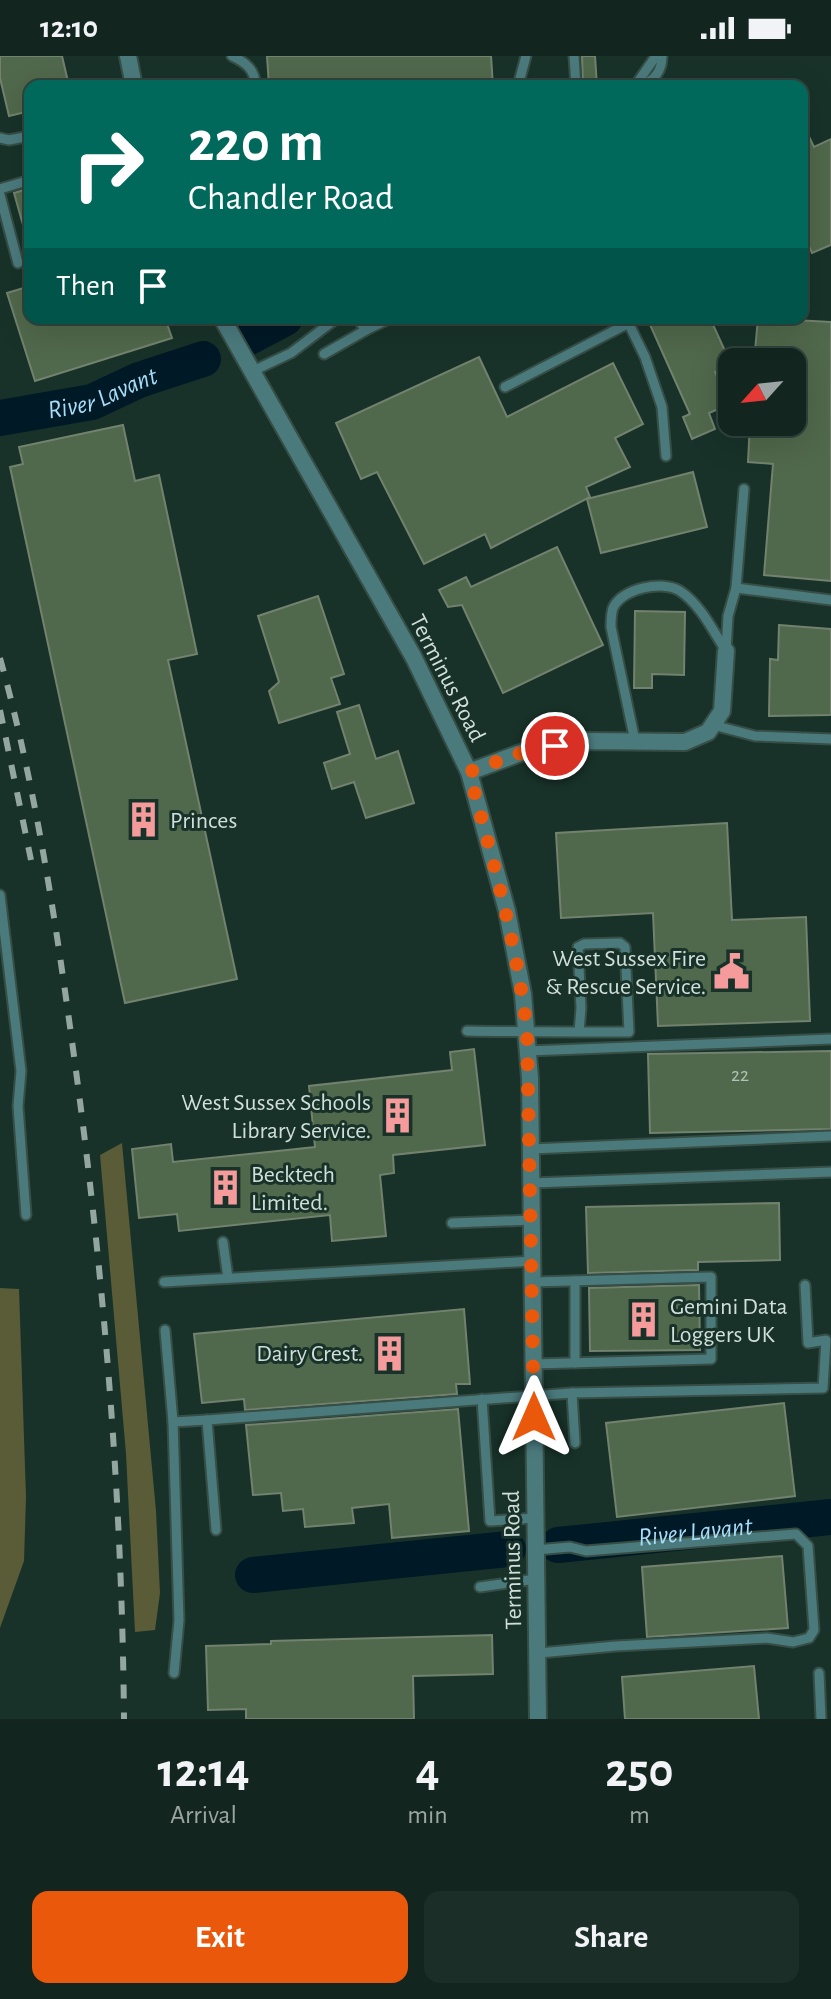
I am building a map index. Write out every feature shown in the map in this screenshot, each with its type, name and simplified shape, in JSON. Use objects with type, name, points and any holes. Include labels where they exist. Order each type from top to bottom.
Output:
[{"type":"street","points":[[128,56],[133,80]]},
{"type":"street","name":"Terminus Road","points":[[226,324],[414,658],[469,772],[507,911],[523,994],[528,1051],[538,1719]]},
{"type":"street","points":[[469,772],[526,751],[585,741],[685,742],[708,732],[722,711],[726,651]]},
{"type":"lane","points":[[232,56],[246,62],[255,80]]},
{"type":"lane","points":[[520,80],[526,56]]},
{"type":"lane","points":[[574,56],[576,80]]},
{"type":"lane","points":[[639,80],[656,56]]},
{"type":"lane","points":[[650,80],[662,67],[662,56]]},
{"type":"lane","points":[[0,138],[24,137]]},
{"type":"lane","points":[[0,189],[24,182]]},
{"type":"lane","points":[[0,195],[18,263]]},
{"type":"lane","points":[[253,371],[291,353],[329,324]]},
{"type":"lane","points":[[362,324],[366,330]]},
{"type":"lane","points":[[324,354],[378,324]]},
{"type":"lane","points":[[505,387],[622,324]]},
{"type":"lane","points":[[629,324],[645,357],[662,407],[666,456]]},
{"type":"lane","points":[[726,651],[728,616],[736,588],[744,489]]},
{"type":"lane","points":[[635,741],[611,627],[612,610],[619,599],[655,586],[677,589],[694,603],[726,651]]},
{"type":"lane","points":[[736,588],[831,600]]},
{"type":"lane","points":[[713,725],[755,736],[831,739]]},
{"type":"lane","points":[[0,895],[21,1071],[18,1106],[26,1215]]},
{"type":"lane","points":[[467,1031],[527,1032],[579,1032],[629,1032],[625,947],[614,941],[578,947],[579,1032]]},
{"type":"lane","points":[[528,1051],[831,1039]]},
{"type":"lane","points":[[531,1149],[831,1136]]},
{"type":"lane","points":[[532,1183],[831,1172]]},
{"type":"lane","points":[[452,1223],[532,1220]]},
{"type":"lane","points":[[223,1242],[228,1278]]},
{"type":"lane","points":[[164,1282],[533,1261]]},
{"type":"lane","points":[[533,1282],[711,1277],[711,1359],[534,1364]]},
{"type":"lane","points":[[575,1281],[575,1363]]},
{"type":"lane","points":[[173,1422],[572,1393],[823,1388],[826,1340],[808,1343],[805,1285]]},
{"type":"lane","points":[[165,1330],[173,1422],[179,1620],[174,1673]]},
{"type":"lane","points":[[572,1393],[575,1443]]},
{"type":"lane","points":[[482,1399],[490,1521],[535,1518]]},
{"type":"lane","points":[[207,1420],[216,1530]]},
{"type":"lane","points":[[535,1550],[570,1547],[586,1551],[796,1534],[808,1546],[814,1630],[809,1638],[793,1642],[752,1639],[539,1653]]},
{"type":"lane","points":[[480,1587],[536,1579]]},
{"type":"lane","points":[[819,1673],[821,1719]]},
{"type":"green space","points":[[122,1143],[156,1511],[160,1593],[155,1630],[135,1632],[126,1454],[100,1155]]},
{"type":"green space","points":[[0,1288],[19,1289],[26,1497],[24,1561],[0,1628]]},
{"type":"building","points":[[0,56],[62,56],[68,80],[24,80],[24,112],[9,116],[0,78]]},
{"type":"building","points":[[267,56],[491,56],[493,80],[269,80]]},
{"type":"building","points":[[582,56],[595,56],[597,80],[583,80]]},
{"type":"building","points":[[808,134],[814,147],[831,139],[831,245],[812,253],[808,244]]},
{"type":"building","points":[[24,190],[24,228],[14,193]]},
{"type":"building","points":[[24,288],[24,324],[167,324],[172,338],[35,381],[7,293]]},
{"type":"building","points":[[831,322],[831,581],[764,575],[773,464],[748,462],[749,436],[806,436],[806,348],[755,348],[757,324]]},
{"type":"building","points":[[650,324],[713,324],[724,348],[718,348],[718,370],[715,372],[718,378],[718,409],[709,413],[715,429],[692,439],[683,417],[690,414]]},
{"type":"building","points":[[479,357],[507,417],[613,363],[643,424],[615,438],[630,467],[586,487],[590,497],[491,548],[485,534],[424,564],[377,472],[361,479],[336,423]]},
{"type":"building","name":"Princes","points":[[123,425],[135,481],[159,475],[197,654],[168,660],[237,979],[125,1003],[10,467],[23,464],[19,447]]},
{"type":"building","points":[[693,472],[707,527],[601,553],[587,499]]},
{"type":"building","points":[[557,547],[603,645],[503,693],[462,605],[448,607],[439,590],[466,577],[471,587]]},
{"type":"building","points":[[318,596],[344,674],[331,678],[340,704],[279,723],[269,691],[279,682],[258,616]]},
{"type":"building","points":[[635,611],[685,612],[684,675],[652,674],[652,688],[634,688]]},
{"type":"building","points":[[779,625],[831,629],[831,715],[769,716],[770,659],[778,660]]},
{"type":"building","points":[[359,705],[376,759],[398,751],[414,803],[366,818],[354,782],[332,789],[324,763],[350,754],[337,712]]},
{"type":"building","points":[[727,823],[732,920],[806,917],[810,1021],[658,1026],[653,913],[561,918],[556,833]]},
{"type":"building","points":[[474,1049],[485,1145],[393,1155],[394,1173],[380,1175],[386,1236],[332,1241],[330,1215],[179,1231],[177,1214],[139,1218],[132,1149],[171,1144],[173,1162],[315,1147],[309,1086],[452,1070],[450,1052]]},
{"type":"building","points":[[831,1051],[831,1129],[650,1133],[648,1054]]},
{"type":"building","points":[[779,1203],[780,1260],[698,1262],[698,1270],[588,1273],[586,1207]]},
{"type":"building","name":"Gemini Data Loggers UK","points":[[699,1285],[700,1350],[590,1351],[589,1288]]},
{"type":"building","points":[[464,1309],[470,1384],[456,1384],[457,1394],[245,1410],[244,1399],[202,1403],[194,1334]]},
{"type":"building","points":[[784,1403],[795,1496],[617,1517],[606,1423]]},
{"type":"building","points":[[458,1409],[469,1531],[392,1538],[389,1504],[352,1508],[354,1523],[305,1527],[303,1509],[283,1511],[281,1493],[253,1495],[246,1425]]},
{"type":"building","points":[[782,1556],[788,1628],[647,1637],[642,1567]]},
{"type":"building","points":[[492,1635],[493,1674],[413,1676],[414,1719],[246,1719],[246,1709],[208,1710],[206,1646],[271,1644],[271,1641]]},
{"type":"building","points":[[754,1666],[759,1719],[625,1719],[622,1677]]},
{"type":"waterway","name":"River Lavant","points":[[247,338],[274,324]]},
{"type":"waterway","name":"River Lavant","points":[[0,418],[92,402],[139,380],[203,359]]},
{"type":"waterway","name":"River Lavant","points":[[558,1545],[831,1517]]},
{"type":"waterway","name":"River Lavant","points":[[253,1575],[508,1549]]},
{"type":"railway","points":[[0,658],[44,856],[85,1139],[110,1387],[120,1553],[124,1719]]},
{"type":"railway","points":[[0,710],[31,860]]},
{"type":"place","name":"Princes","points":[[144,820]]},
{"type":"place","name":"West Sussex Fire & Rescue Service.","points":[[732,972]]},
{"type":"place","name":"West Sussex Schools Library Service.","points":[[397,1116]]},
{"type":"place","name":"Becktech Limited.","points":[[225,1188]]},
{"type":"place","name":"Gemini Data Loggers UK","points":[[644,1320]]},
{"type":"place","name":"Dairy Crest.","points":[[389,1353]]},
{"type":"route","points":[[534,1417],[527,1032],[507,911],[469,772],[526,751],[555,746]]}]
